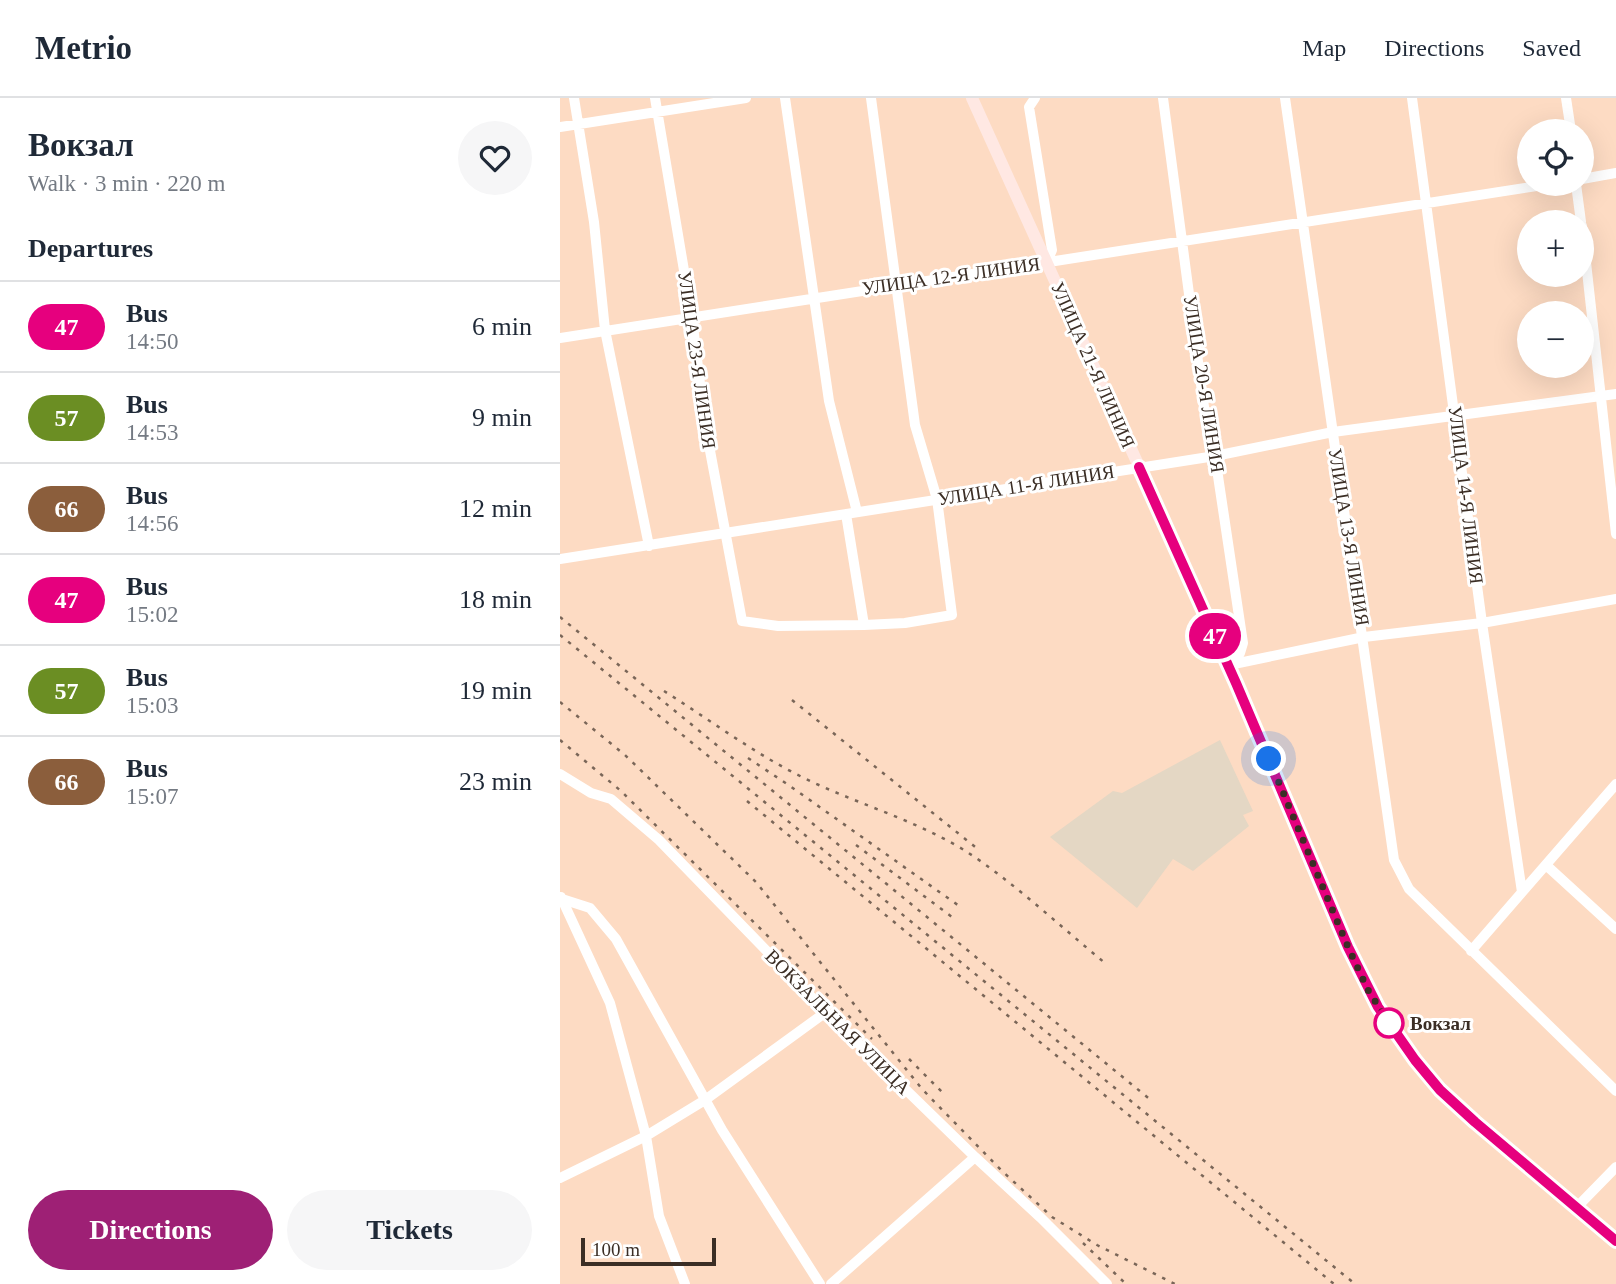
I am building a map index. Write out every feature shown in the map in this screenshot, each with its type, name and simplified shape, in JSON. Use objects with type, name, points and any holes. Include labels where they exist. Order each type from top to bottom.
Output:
[{"type":"main road","name":"УЛИЦА 21-Я ЛИНИЯ","points":[[972,98],[1228,665],[1348,947],[1378,1007],[1440,1090],[1616,1241]]},
{"type":"street","points":[[574,98],[594,222],[605,330],[649,546]]},
{"type":"street","name":"УЛИЦА 23-Я ЛИНИЯ","points":[[655,98],[692,318],[705,424],[742,621],[778,626],[864,625]]},
{"type":"street","points":[[560,127],[747,98]]},
{"type":"street","points":[[785,98],[829,401],[851,513],[864,625],[905,623],[952,615],[937,499],[915,425],[871,98]]},
{"type":"street","name":"УЛИЦА 21-Я ЛИНИЯ","points":[[1035,98],[1029,107],[1052,250],[1047,262]]},
{"type":"street","name":"УЛИЦА 20-Я ЛИНИЯ","points":[[1163,98],[1208,437],[1214,456],[1243,643],[1240,653],[1228,665]]},
{"type":"street","name":"УЛИЦА 13-Я ЛИНИЯ","points":[[1285,98],[1394,860],[1409,889],[1616,1091]]},
{"type":"street","name":"УЛИЦА 14-Я ЛИНИЯ","points":[[1412,98],[1482,623],[1522,892]]},
{"type":"street","points":[[1566,98],[1569,119]]},
{"type":"street","points":[[1594,176],[1616,173]]},
{"type":"street","name":"УЛИЦА 12-Я ЛИНИЯ","points":[[560,338],[1302,220],[1517,189]]},
{"type":"street","points":[[1589,287],[1616,534]]},
{"type":"street","name":"УЛИЦА 11-Я ЛИНИЯ","points":[[560,559],[1214,456],[1333,432],[1616,394]]},
{"type":"street","points":[[1228,665],[1364,637],[1482,623],[1616,599]]},
{"type":"street","name":"ВОКЗАЛЬНАЯ УЛИЦА","points":[[560,774],[591,793],[611,799],[659,840],[827,1012],[1107,1284]]},
{"type":"street","points":[[1470,951],[1616,784]]},
{"type":"street","points":[[1546,865],[1616,929]]},
{"type":"street","points":[[561,897],[590,908],[610,930],[722,1130],[820,1284]]},
{"type":"street","points":[[561,897],[610,1003],[646,1136],[659,1216],[685,1284]]},
{"type":"street","points":[[560,1178],[646,1136],[705,1100],[827,1012]]},
{"type":"street","points":[[831,1284],[975,1157]]},
{"type":"street","points":[[1576,1208],[1616,1167]]},
{"type":"shaded area","points":[[1220,740],[1253,811],[1243,815],[1249,826],[1193,871],[1173,859],[1137,908],[1050,837],[1113,791],[1122,793]]},
{"type":"railway","points":[[560,617],[1152,1101]]},
{"type":"railway","points":[[560,635],[1355,1284]]},
{"type":"railway","points":[[664,691],[786,769],[925,829],[964,850],[1018,889],[1105,963]]},
{"type":"railway","points":[[792,700],[979,850]]},
{"type":"railway","points":[[560,702],[625,755],[756,882],[922,1089],[1001,1170],[1052,1217],[1097,1245],[1175,1284]]},
{"type":"railway","points":[[560,740],[621,791],[872,1039]]},
{"type":"railway","points":[[748,758],[962,908]]},
{"type":"railway","points":[[747,801],[1334,1284]]},
{"type":"railway","points":[[856,845],[956,920]]},
{"type":"railway","points":[[909,1059],[944,1094]]},
{"type":"railway","points":[[1083,1243],[1126,1284]]},
{"type":"bus line","name":"47","points":[[1139,467],[1236,683],[1348,947],[1378,1007],[1440,1090],[1616,1241]]},
{"type":"place","name":"Вокзал","points":[[1389,1023]]},
{"type":"route","points":[[1269,759],[1348,947],[1368,990],[1391,1026],[1389,1023]]}]
